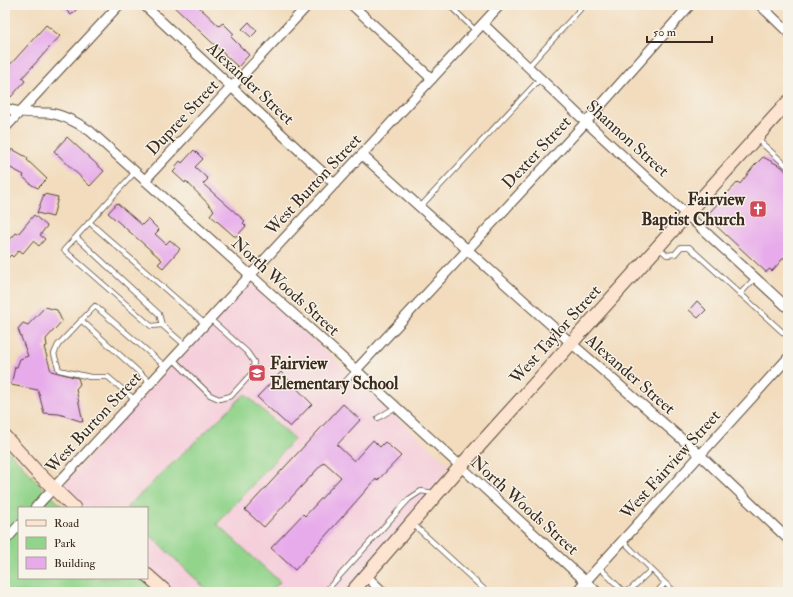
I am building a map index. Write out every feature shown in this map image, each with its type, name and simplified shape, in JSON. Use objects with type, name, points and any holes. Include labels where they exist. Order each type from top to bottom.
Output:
[{"type":"main road","name":"West Taylor Street","points":[[352,592],[460,467],[788,102]]},
{"type":"main road","points":[[5,437],[73,507]]},
{"type":"main road","points":[[148,576],[166,592]]},
{"type":"street","points":[[5,128],[119,5]]},
{"type":"street","name":"Alexander Street","points":[[144,5],[335,184]]},
{"type":"street","name":"Dupree Street","points":[[145,180],[308,5]]},
{"type":"street","points":[[352,5],[432,79]]},
{"type":"street","name":"West Burton Street","points":[[36,507],[500,5]]},
{"type":"street","name":"Dexter Street","points":[[356,370],[586,122],[690,5]]},
{"type":"street","points":[[760,5],[788,32]]},
{"type":"street","name":"Shannon Street","points":[[483,24],[586,122],[788,308]]},
{"type":"street","name":"North Woods Street","points":[[5,108],[19,113],[50,113],[80,124],[145,180],[356,370],[597,592]]},
{"type":"street","name":"Alexander Street","points":[[362,155],[571,343],[699,454],[788,539]]},
{"type":"street","name":"West Fairview Street","points":[[576,592],[699,454],[788,358]]},
{"type":"street","points":[[5,541],[18,526]]},
{"type":"street","points":[[366,576],[383,592]]},
{"type":"lane","points":[[449,5],[476,31]]},
{"type":"lane","points":[[528,67],[584,5]]},
{"type":"lane","points":[[420,206],[540,79]]},
{"type":"lane","points":[[756,138],[788,167]]},
{"type":"lane","points":[[135,172],[64,250],[151,326],[162,325]]},
{"type":"lane","points":[[89,222],[247,352],[254,362],[252,373],[231,396],[219,399],[210,395],[173,360]]},
{"type":"lane","points":[[76,237],[159,314],[162,325],[186,346]]},
{"type":"lane","points":[[657,247],[667,255],[675,254],[682,247],[689,247],[788,337]]},
{"type":"lane","points":[[740,294],[756,278]]},
{"type":"lane","points":[[135,400],[108,377],[90,377],[59,370],[54,354],[58,345],[94,306],[166,367]]},
{"type":"lane","points":[[81,320],[151,383]]},
{"type":"lane","points":[[342,385],[356,370]]},
{"type":"lane","points":[[378,418],[396,407]]},
{"type":"lane","points":[[325,592],[409,498],[421,491],[438,493]]},
{"type":"lane","points":[[412,523],[487,592]]},
{"type":"lane","points":[[622,540],[675,592]]},
{"type":"lane","points":[[599,566],[624,592],[630,589],[651,570]]},
{"type":"lane","points":[[657,592],[665,583]]},
{"type":"shaded area","name":"Fairview Elementary School","points":[[249,281],[449,465],[429,498],[344,592],[173,592],[148,569],[148,507],[81,507],[60,488]]},
{"type":"green space","points":[[245,394],[294,439],[217,524],[280,582],[270,592],[209,592],[148,533],[148,507],[127,507]]},
{"type":"green space","points":[[5,447],[40,485],[63,507],[18,507],[18,579],[142,579],[156,592],[5,592]]},
{"type":"building","points":[[61,5],[81,5],[71,15]]},
{"type":"building","points":[[172,5],[197,5],[219,26],[223,23],[234,34],[231,37],[249,55],[238,67]]},
{"type":"building","points":[[249,22],[257,31],[251,37],[242,29]]},
{"type":"building","points":[[46,25],[60,36],[22,78],[25,81],[11,97],[5,91],[5,62],[9,66]]},
{"type":"building","points":[[67,137],[104,171],[90,186],[54,151]]},
{"type":"building","points":[[12,149],[28,158],[27,160],[47,179],[38,188],[23,177],[24,175],[5,165],[5,161]]},
{"type":"building","points":[[194,150],[203,159],[195,167],[208,179],[203,184],[245,221],[243,223],[246,226],[237,236],[234,236],[210,215],[214,210],[186,181],[185,183],[173,172],[180,161],[182,163]]},
{"type":"building","points":[[763,157],[782,167],[788,174],[788,221],[785,225],[788,227],[788,253],[772,271],[770,269],[766,272],[713,223],[716,220],[708,214],[738,182],[740,184]]},
{"type":"building","points":[[44,194],[58,197],[53,217],[37,213]]},
{"type":"building","points":[[117,203],[142,225],[148,219],[159,230],[155,234],[166,244],[170,240],[180,249],[163,268],[158,264],[162,260],[108,213]]},
{"type":"building","points":[[34,215],[47,226],[40,235],[45,239],[39,246],[33,241],[23,253],[19,250],[13,257],[11,255],[5,261],[5,237],[9,241],[16,233],[18,234]]},
{"type":"building","points":[[697,301],[706,310],[698,318],[689,310]]},
{"type":"building","points":[[45,307],[57,310],[62,321],[46,339],[47,346],[44,347],[51,371],[78,378],[80,384],[76,389],[83,422],[59,414],[44,413],[38,390],[11,385],[15,367],[17,367],[20,359],[28,356],[18,329],[23,323],[28,325]]},
{"type":"building","points":[[281,372],[312,404],[290,427],[257,397]]},
{"type":"building","points":[[343,404],[360,420],[337,445],[354,461],[373,440],[380,447],[385,442],[401,456],[377,481],[376,479],[295,570],[271,548],[303,514],[305,516],[341,477],[324,462],[264,527],[245,510]]},
{"type":"place","name":"Fairview Baptist Church","points":[[758,209]]},
{"type":"place","name":"Fairview Elementary School","points":[[257,373]]}]
